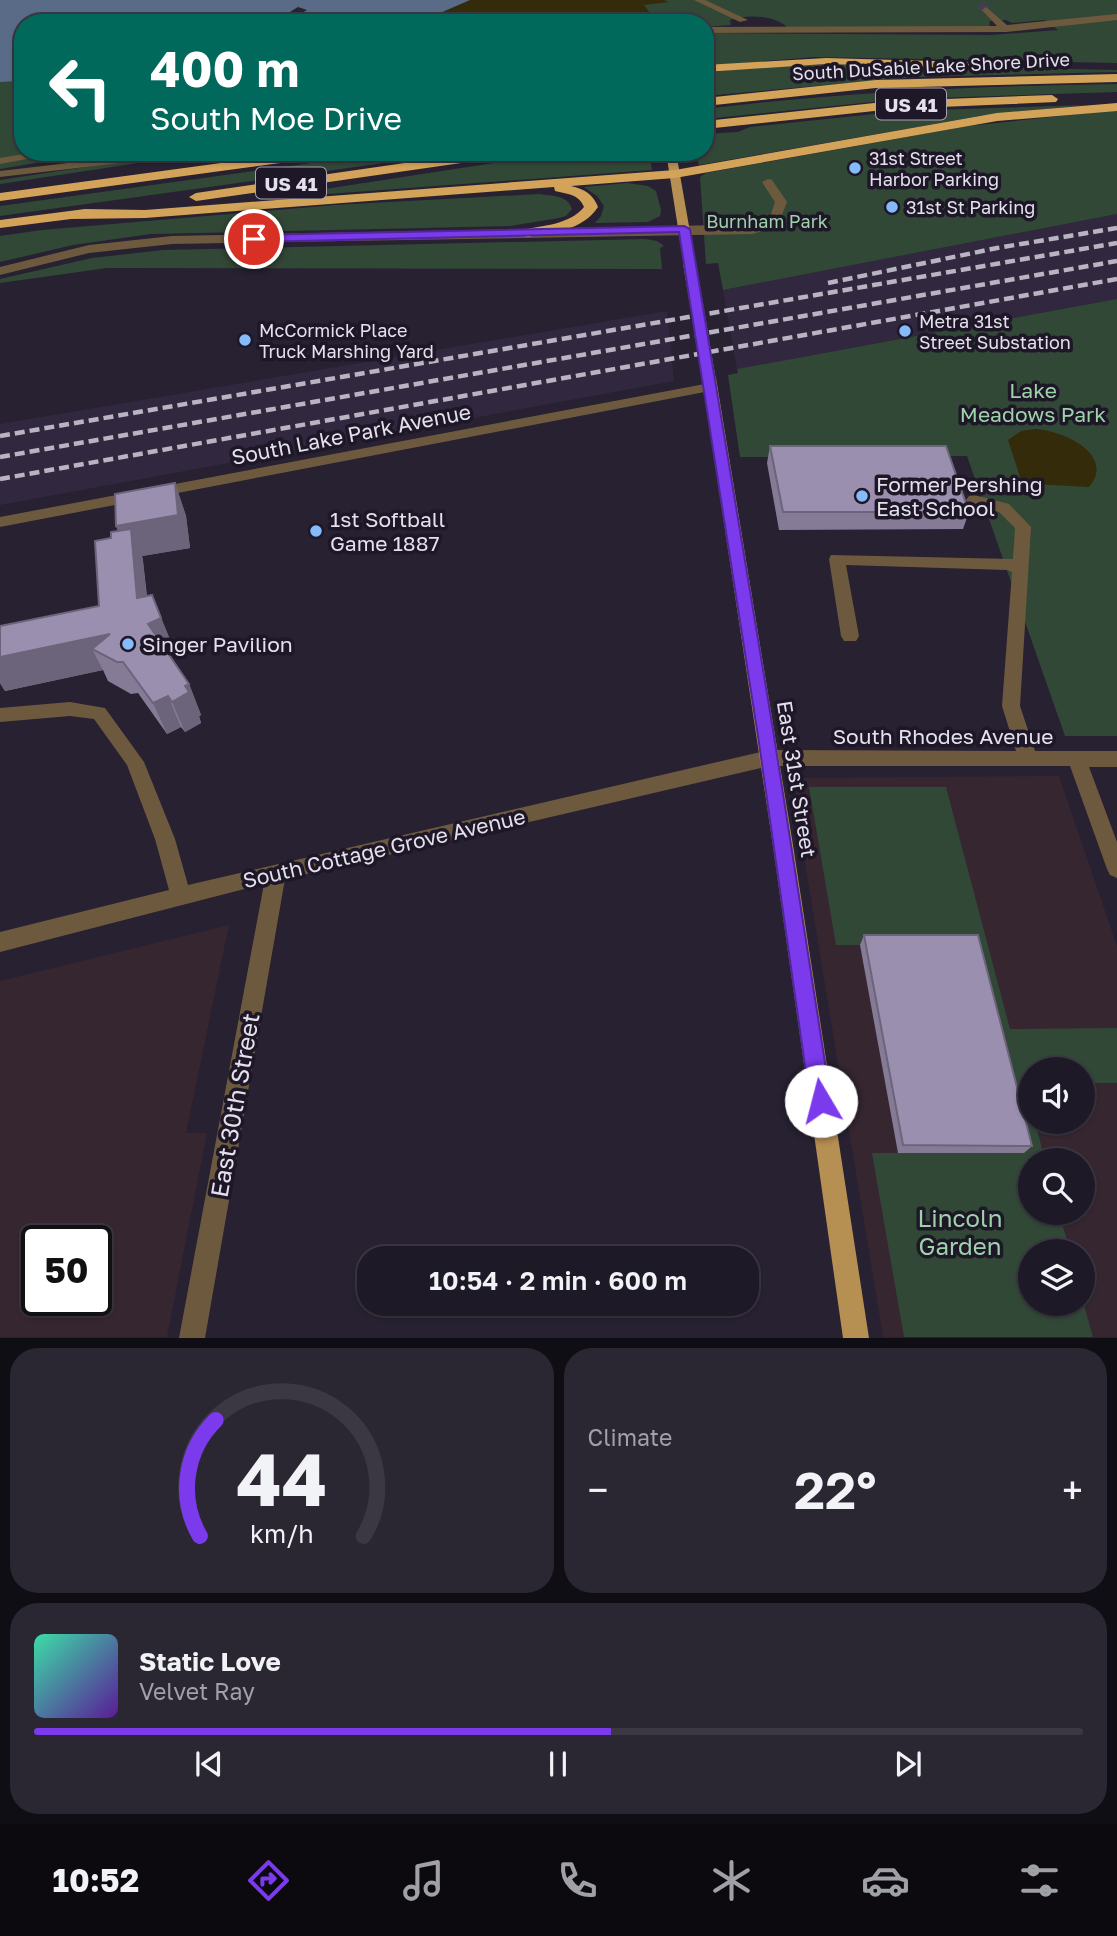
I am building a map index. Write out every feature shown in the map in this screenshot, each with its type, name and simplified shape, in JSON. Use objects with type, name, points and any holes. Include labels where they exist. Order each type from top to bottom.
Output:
[{"type":"highway","points":[[714,68],[826,61],[1021,67]]},
{"type":"highway","points":[[1035,67],[1117,68]]},
{"type":"highway","name":"South DuSable Lake Shore Drive","points":[[714,101],[876,85],[1117,78]]},
{"type":"highway","name":"South DuSable Lake Shore Drive","points":[[714,124],[893,105],[1117,98]]},
{"type":"highway","points":[[72,215],[145,214],[675,174],[997,117],[1117,107]]},
{"type":"highway","points":[[0,188],[194,161]]},
{"type":"highway","name":"US 41","points":[[0,197],[266,161]]},
{"type":"highway","name":"US 41","points":[[0,224],[447,161]]},
{"type":"highway","points":[[528,233],[570,223],[588,214],[591,207],[584,194],[541,186]]},
{"type":"main road","name":"East 31st Street","points":[[673,161],[769,758],[856,1338]]},
{"type":"street","points":[[698,0],[743,20],[776,24],[782,31]]},
{"type":"street","points":[[987,12],[987,17],[1003,27]]},
{"type":"street","points":[[714,30],[907,33],[1003,27],[1057,29],[1117,17]]},
{"type":"street","points":[[736,30],[736,24],[743,20]]},
{"type":"street","points":[[3,160],[4,173],[95,161]]},
{"type":"street","points":[[0,271],[89,249],[172,240],[721,229],[740,225],[759,227],[773,225],[781,202],[768,182]]},
{"type":"street","name":"South Lake Park Avenue","points":[[0,522],[709,383]]},
{"type":"street","points":[[974,500],[1004,508],[1023,527],[1011,706],[1028,759]]},
{"type":"street","points":[[850,636],[838,559],[1009,564],[1022,570]]},
{"type":"street","points":[[0,715],[71,709],[99,713],[135,762],[165,839],[181,897]]},
{"type":"street","name":"South Rhodes Avenue","points":[[769,758],[1117,759]]},
{"type":"street","name":"South Cottage Grove Avenue","points":[[0,942],[276,873],[769,758]]},
{"type":"street","points":[[1077,759],[1117,869]]},
{"type":"street","name":"East 30th Street","points":[[192,1338],[276,873]]},
{"type":"shaded area","points":[[1117,214],[1117,299],[737,369],[723,290]]},
{"type":"shaded area","points":[[667,311],[674,381],[0,505],[0,424]]},
{"type":"shaded area","points":[[1059,776],[1117,946],[1117,1337],[883,1337],[791,778]]},
{"type":"shaded area","points":[[229,925],[186,1133],[207,1133],[167,1337],[0,1337],[0,981]]},
{"type":"green space","points":[[470,0],[1117,0],[1117,63],[815,57],[714,65],[714,33],[991,35],[1058,30],[1045,20],[1012,23],[1006,20],[990,21],[989,27],[787,27],[775,20],[752,16],[730,20],[731,25],[714,26],[714,14],[438,14]]},
{"type":"green space","points":[[838,64],[1117,72],[916,77],[714,95],[714,72],[763,66]]},
{"type":"green space","points":[[14,81],[14,161],[48,161],[0,169],[0,82]]},
{"type":"green space","points":[[1117,84],[1117,92],[901,99],[714,118],[714,108],[808,98],[962,88]]},
{"type":"green space","points":[[1086,105],[980,116],[699,165],[698,161],[714,161],[714,133],[738,132],[750,127],[903,111]]},
{"type":"green space","name":"Burnham Park","points":[[1117,110],[1117,214],[723,290],[718,263],[706,264],[700,177],[706,173],[968,126]]},
{"type":"green space","points":[[125,161],[152,161],[0,184],[0,180]]},
{"type":"green space","points":[[326,161],[398,161],[0,216],[0,206]]},
{"type":"green space","points":[[507,161],[650,161],[652,170],[260,199]]},
{"type":"green space","points":[[627,183],[648,186],[656,191],[660,216],[648,222],[595,223],[604,206],[597,196],[584,187]]},
{"type":"green space","points":[[539,194],[563,199],[572,209],[566,216],[559,218],[510,226],[151,234],[73,245],[0,262],[0,236],[42,230],[335,205]]},
{"type":"green space","points":[[645,239],[657,241],[664,246],[660,248],[662,269],[107,268],[0,283],[0,279],[92,258],[163,250]]},
{"type":"green space","name":"Lake Meadows Park","points":[[1117,299],[1117,736],[1065,736],[967,456],[740,457],[728,375],[738,373],[737,369]]},
{"type":"green space","name":"Lincoln Garden","points":[[809,787],[946,787],[1010,1029],[1117,1028],[1117,1083],[1095,1083],[1095,1057],[1018,1057],[1018,1129],[972,945],[836,945]]},
{"type":"green space","name":"Lincoln Garden","points":[[1019,1134],[1038,1134],[1042,1148],[1023,1148]]},
{"type":"green space","name":"Lincoln Garden","points":[[872,1153],[1018,1153],[1018,1225],[1062,1225],[1067,1239],[1018,1239],[1018,1316],[1087,1316],[1093,1337],[904,1337]]},
{"type":"sand","points":[[470,0],[669,2],[644,5],[650,13],[643,14],[438,14]]},
{"type":"sand","points":[[1035,429],[1071,439],[1091,454],[1096,464],[1096,475],[1089,487],[1034,484],[1020,477],[1008,440],[1021,431]]},
{"type":"water","points":[[0,0],[470,0],[438,14],[300,14],[307,10],[298,7],[287,14],[14,14],[14,81],[0,82]]},
{"type":"building","name":"Former Pershing East School","points":[[770,446],[946,446],[969,512],[783,512]]},
{"type":"building","points":[[175,483],[178,515],[116,526],[115,494]]},
{"type":"building","points":[[131,529],[137,598],[152,595],[161,618],[148,624],[189,684],[185,686],[189,692],[172,702],[168,696],[153,703],[123,662],[117,662],[92,649],[110,634],[0,657],[0,626],[99,606],[95,541],[111,538],[111,532]]},
{"type":"building","points":[[864,935],[978,935],[1018,1091],[1018,1134],[1029,1134],[1032,1146],[903,1145]]},
{"type":"tunnel","points":[[980,4],[986,10]]},
{"type":"railway","points":[[828,283],[997,248],[1117,228]]},
{"type":"railway","points":[[0,436],[1117,243]]},
{"type":"railway","points":[[0,457],[1117,261]]},
{"type":"railway","points":[[0,479],[1117,279]]},
{"type":"place","name":"31st Street Harbor Parking","points":[[855,168]]},
{"type":"place","name":"31st St Parking","points":[[892,207]]},
{"type":"place","name":"Metra 31st Street Substation","points":[[905,331]]},
{"type":"place","name":"McCormick Place Truck Marshing Yard","points":[[245,340]]},
{"type":"place","name":"Former Pershing East School","points":[[862,496]]},
{"type":"place","name":"1st Softball Game 1887","points":[[316,531]]},
{"type":"place","name":"Singer Pavilion","points":[[128,644]]},
{"type":"route","points":[[254,239],[684,229],[766,736],[821,1101]]}]
